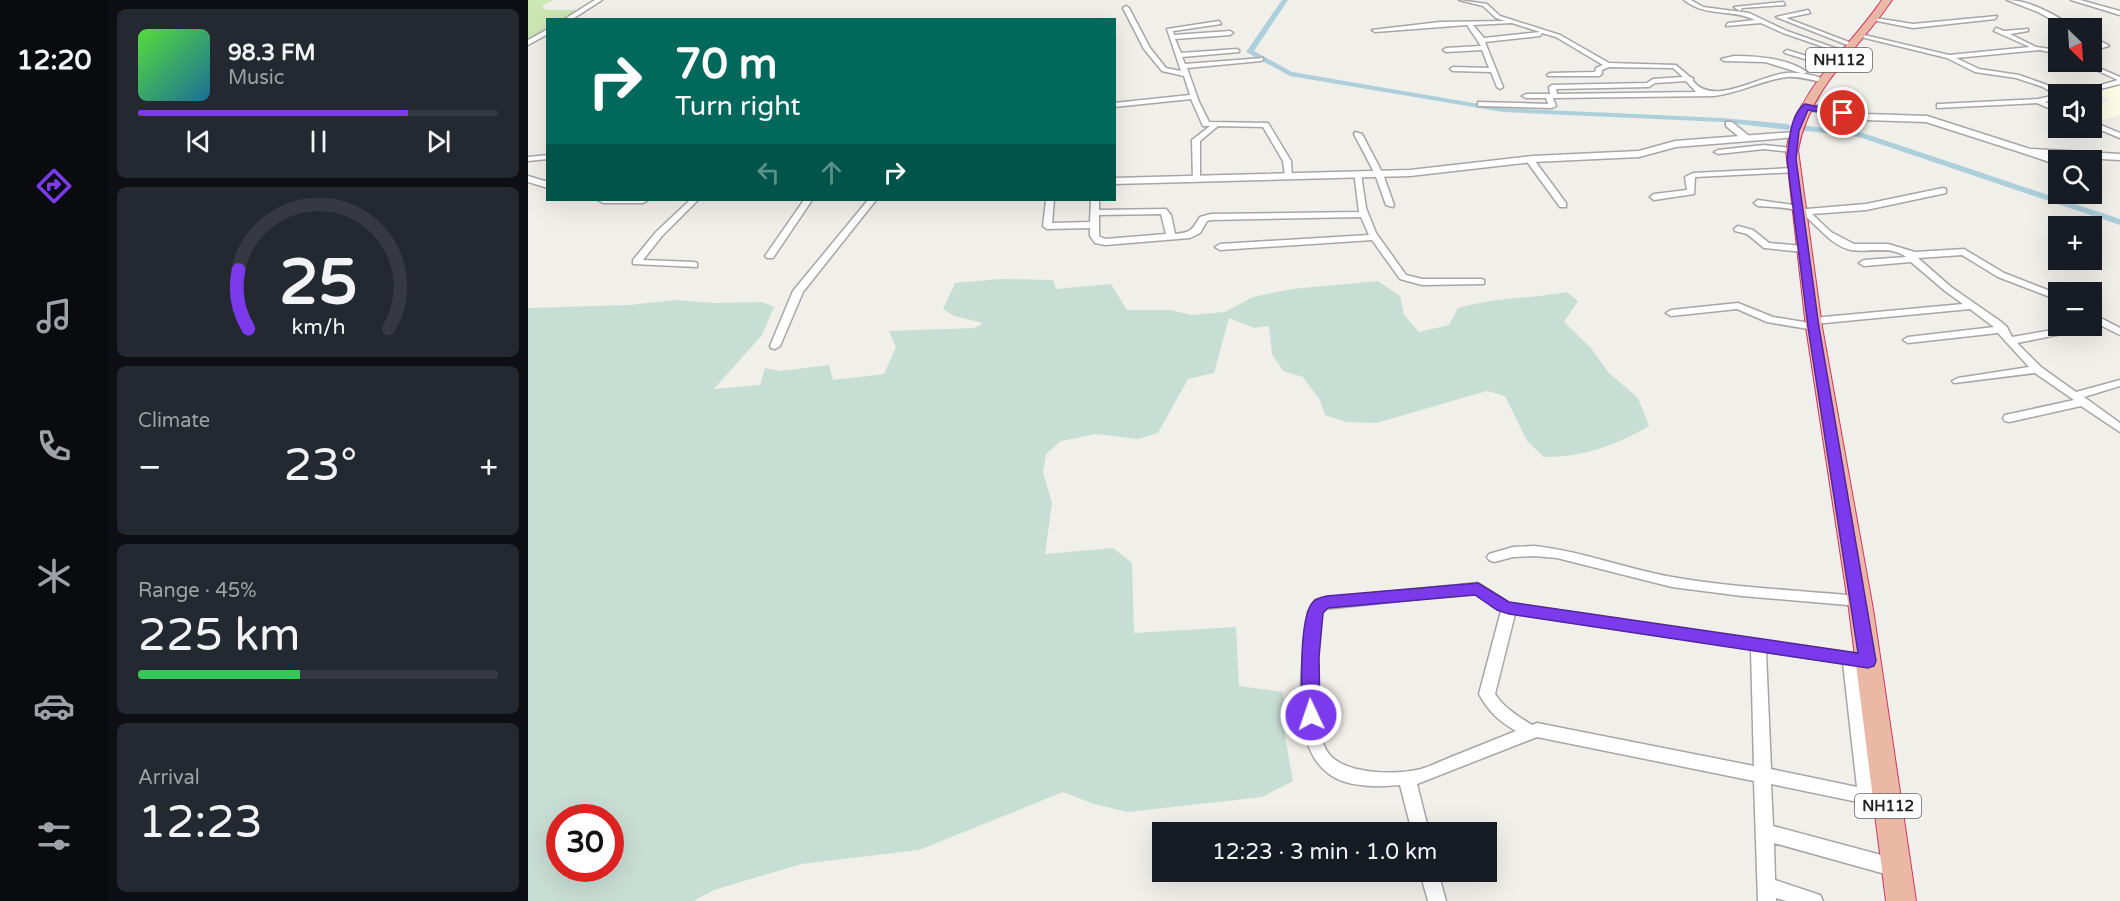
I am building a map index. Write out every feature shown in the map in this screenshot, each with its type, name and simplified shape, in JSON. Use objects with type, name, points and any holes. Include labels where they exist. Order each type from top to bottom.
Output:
[{"type":"highway","name":"NH112","points":[[1887,0],[1875,20],[1834,66],[1805,107],[1794,135],[1793,170],[1813,324],[1859,601],[1859,659],[1877,798],[1897,868],[1901,901]]},
{"type":"street","points":[[569,18],[599,0]]},
{"type":"street","points":[[1462,0],[1485,5],[1495,15],[1516,23],[1553,33],[1608,65]]},
{"type":"street","points":[[1687,0],[1702,9],[1744,14],[1849,49]]},
{"type":"street","points":[[2010,0],[2052,18]]},
{"type":"street","points":[[2074,0],[2120,13]]},
{"type":"street","points":[[1744,14],[1737,7],[1783,4]]},
{"type":"street","points":[[1126,8],[1147,49],[1164,70],[1261,59]]},
{"type":"street","points":[[1808,12],[1779,17],[1849,49]]},
{"type":"street","points":[[1875,20],[1913,26],[1995,17]]},
{"type":"street","points":[[1728,25],[1760,21]]},
{"type":"street","points":[[1219,23],[1169,30],[1194,98],[1206,124],[1215,126],[1265,125],[1287,161],[1289,176]]},
{"type":"street","points":[[1375,30],[1440,24],[1516,23]]},
{"type":"street","points":[[1469,24],[1481,39],[1500,87]]},
{"type":"street","points":[[2026,30],[1999,31],[2037,48],[2048,50]]},
{"type":"street","points":[[528,43],[546,32]]},
{"type":"street","points":[[1172,37],[1230,33]]},
{"type":"street","points":[[1481,39],[1553,33]]},
{"type":"street","points":[[1860,36],[1949,57],[1981,72],[2017,76],[2048,88]]},
{"type":"street","points":[[1949,57],[2037,48]]},
{"type":"street","points":[[1446,50],[1486,52]]},
{"type":"street","points":[[1179,55],[1236,51]]},
{"type":"street","points":[[1453,56],[1486,52]]},
{"type":"street","points":[[1787,52],[1834,66]]},
{"type":"street","points":[[1724,59],[1745,57],[1772,60],[1804,72],[1798,75]]},
{"type":"street","points":[[1550,75],[1599,74],[1598,69],[1608,65],[1669,65],[1679,68],[1691,79],[1695,89],[1709,94]]},
{"type":"street","points":[[1453,69],[1493,70]]},
{"type":"street","points":[[2102,72],[2120,80]]},
{"type":"street","points":[[1526,96],[1709,94],[1785,75],[1798,75],[1824,81]]},
{"type":"street","points":[[1481,104],[1552,106],[1552,87],[1648,85],[1653,81],[1691,79]]},
{"type":"street","points":[[2102,86],[2120,80]]},
{"type":"street","points":[[1116,105],[1194,98]]},
{"type":"street","points":[[1940,106],[2048,99]]},
{"type":"street","points":[[2038,101],[2048,106]]},
{"type":"street","points":[[1805,107],[1866,117],[1927,119],[2048,159]]},
{"type":"street","points":[[1729,124],[1746,138]]},
{"type":"street","points":[[1196,178],[1196,140],[1215,126]]},
{"type":"street","points":[[2102,128],[2120,136]]},
{"type":"street","points":[[1358,134],[1379,174],[1390,205]]},
{"type":"street","points":[[1116,181],[1379,174],[1529,159],[1620,156],[1675,144],[1794,135]]},
{"type":"street","points":[[1718,152],[1764,147],[1794,135]]},
{"type":"street","points":[[2029,153],[2119,156]]},
{"type":"street","points":[[528,159],[546,157]]},
{"type":"street","points":[[1529,159],[1563,205]]},
{"type":"street","points":[[1654,197],[1691,192],[1689,177],[1693,175],[1793,170]]},
{"type":"street","points":[[1357,174],[1365,214],[1374,237],[1408,280],[1481,282]]},
{"type":"street","points":[[528,179],[546,184]]},
{"type":"street","points":[[1758,203],[1799,208],[1866,207],[1943,191]]},
{"type":"street","points":[[693,201],[659,234],[636,262],[694,265]]},
{"type":"street","points":[[770,255],[807,201]]},
{"type":"street","points":[[775,346],[798,291],[871,201]]},
{"type":"street","points":[[1050,201],[1047,226],[1094,225]]},
{"type":"street","points":[[1095,201],[1095,238],[1104,242],[1194,234],[1203,219],[1211,217],[1365,214]]},
{"type":"street","points":[[1799,208],[1828,234],[1847,246],[1888,247],[1911,256],[2002,329],[2009,341],[2037,369],[2120,428]]},
{"type":"street","points":[[1094,213],[1163,211],[1167,216],[1171,237]]},
{"type":"street","points":[[1738,229],[1750,232],[1767,246],[1804,249]]},
{"type":"street","points":[[1220,247],[1374,237]]},
{"type":"street","points":[[1864,263],[1911,256],[1964,252],[2001,275],[2048,293]]},
{"type":"street","points":[[1671,313],[1738,306],[1771,320],[1813,324],[1972,306]]},
{"type":"street","points":[[2009,341],[2104,323],[2120,332]]},
{"type":"street","points":[[1908,340],[2002,329]]},
{"type":"street","points":[[1958,381],[2037,369]]},
{"type":"street","points":[[2010,418],[2078,399],[2120,383]]},
{"type":"street","points":[[1494,557],[1503,553],[1528,550],[1581,559],[1672,582],[1859,601]]},
{"type":"street","points":[[1859,659],[1509,608],[1502,606],[1478,588],[1327,602],[1317,607],[1309,696],[1313,735],[1322,756],[1334,769],[1349,774],[1407,778],[1422,776],[1530,732],[1550,731],[1877,798]]},
{"type":"street","points":[[1509,608],[1487,694],[1491,702],[1504,715],[1530,732]]},
{"type":"street","points":[[1758,644],[1767,893],[1814,901]]},
{"type":"street","points":[[1407,778],[1418,822]]},
{"type":"street","points":[[1764,832],[1897,868]]},
{"type":"street","points":[[1432,882],[1437,901]]},
{"type":"shaded area","points":[[2120,76],[2120,115],[2102,120],[2102,102],[2111,100],[2102,96],[2102,84],[2097,84]]},
{"type":"shaded area","points":[[1000,279],[1053,280],[1056,289],[1111,284],[1127,310],[1170,310],[1191,315],[1225,312],[1253,297],[1292,289],[1378,281],[1400,296],[1404,315],[1419,332],[1449,325],[1458,308],[1485,302],[1567,292],[1578,301],[1564,322],[1590,347],[1609,373],[1638,398],[1649,426],[1598,449],[1572,455],[1544,457],[1527,441],[1505,396],[1487,391],[1376,423],[1347,422],[1325,415],[1320,400],[1303,377],[1283,371],[1272,354],[1269,326],[1254,328],[1229,318],[1214,373],[1188,379],[1158,433],[1138,439],[1096,434],[1061,441],[1046,454],[1043,472],[1052,503],[1045,554],[1113,548],[1132,563],[1134,633],[1236,627],[1239,686],[1283,692],[1285,736],[1293,781],[1262,797],[1128,812],[1094,804],[1063,792],[919,850],[801,864],[714,890],[693,901],[528,901],[528,308],[629,305],[676,300],[715,303],[762,302],[774,307],[762,335],[714,389],[760,385],[765,368],[781,371],[829,365],[833,380],[884,374],[896,347],[889,331],[975,328],[983,323],[954,316],[943,309],[955,283]]},
{"type":"green space","points":[[528,0],[553,0],[542,6],[546,10],[578,10],[564,18],[546,18],[546,29],[528,39]]},
{"type":"waterway","points":[[1285,0],[1250,52],[1290,74],[1503,110],[1722,120],[1788,127]]},
{"type":"waterway","points":[[1801,128],[1860,135],[2120,222]]},
{"type":"route","points":[[1311,715],[1309,696],[1315,612],[1320,604],[1327,602],[1478,588],[1487,592],[1502,606],[1509,608],[1868,661],[1814,327],[1792,159],[1794,131],[1805,107],[1843,113]]}]
